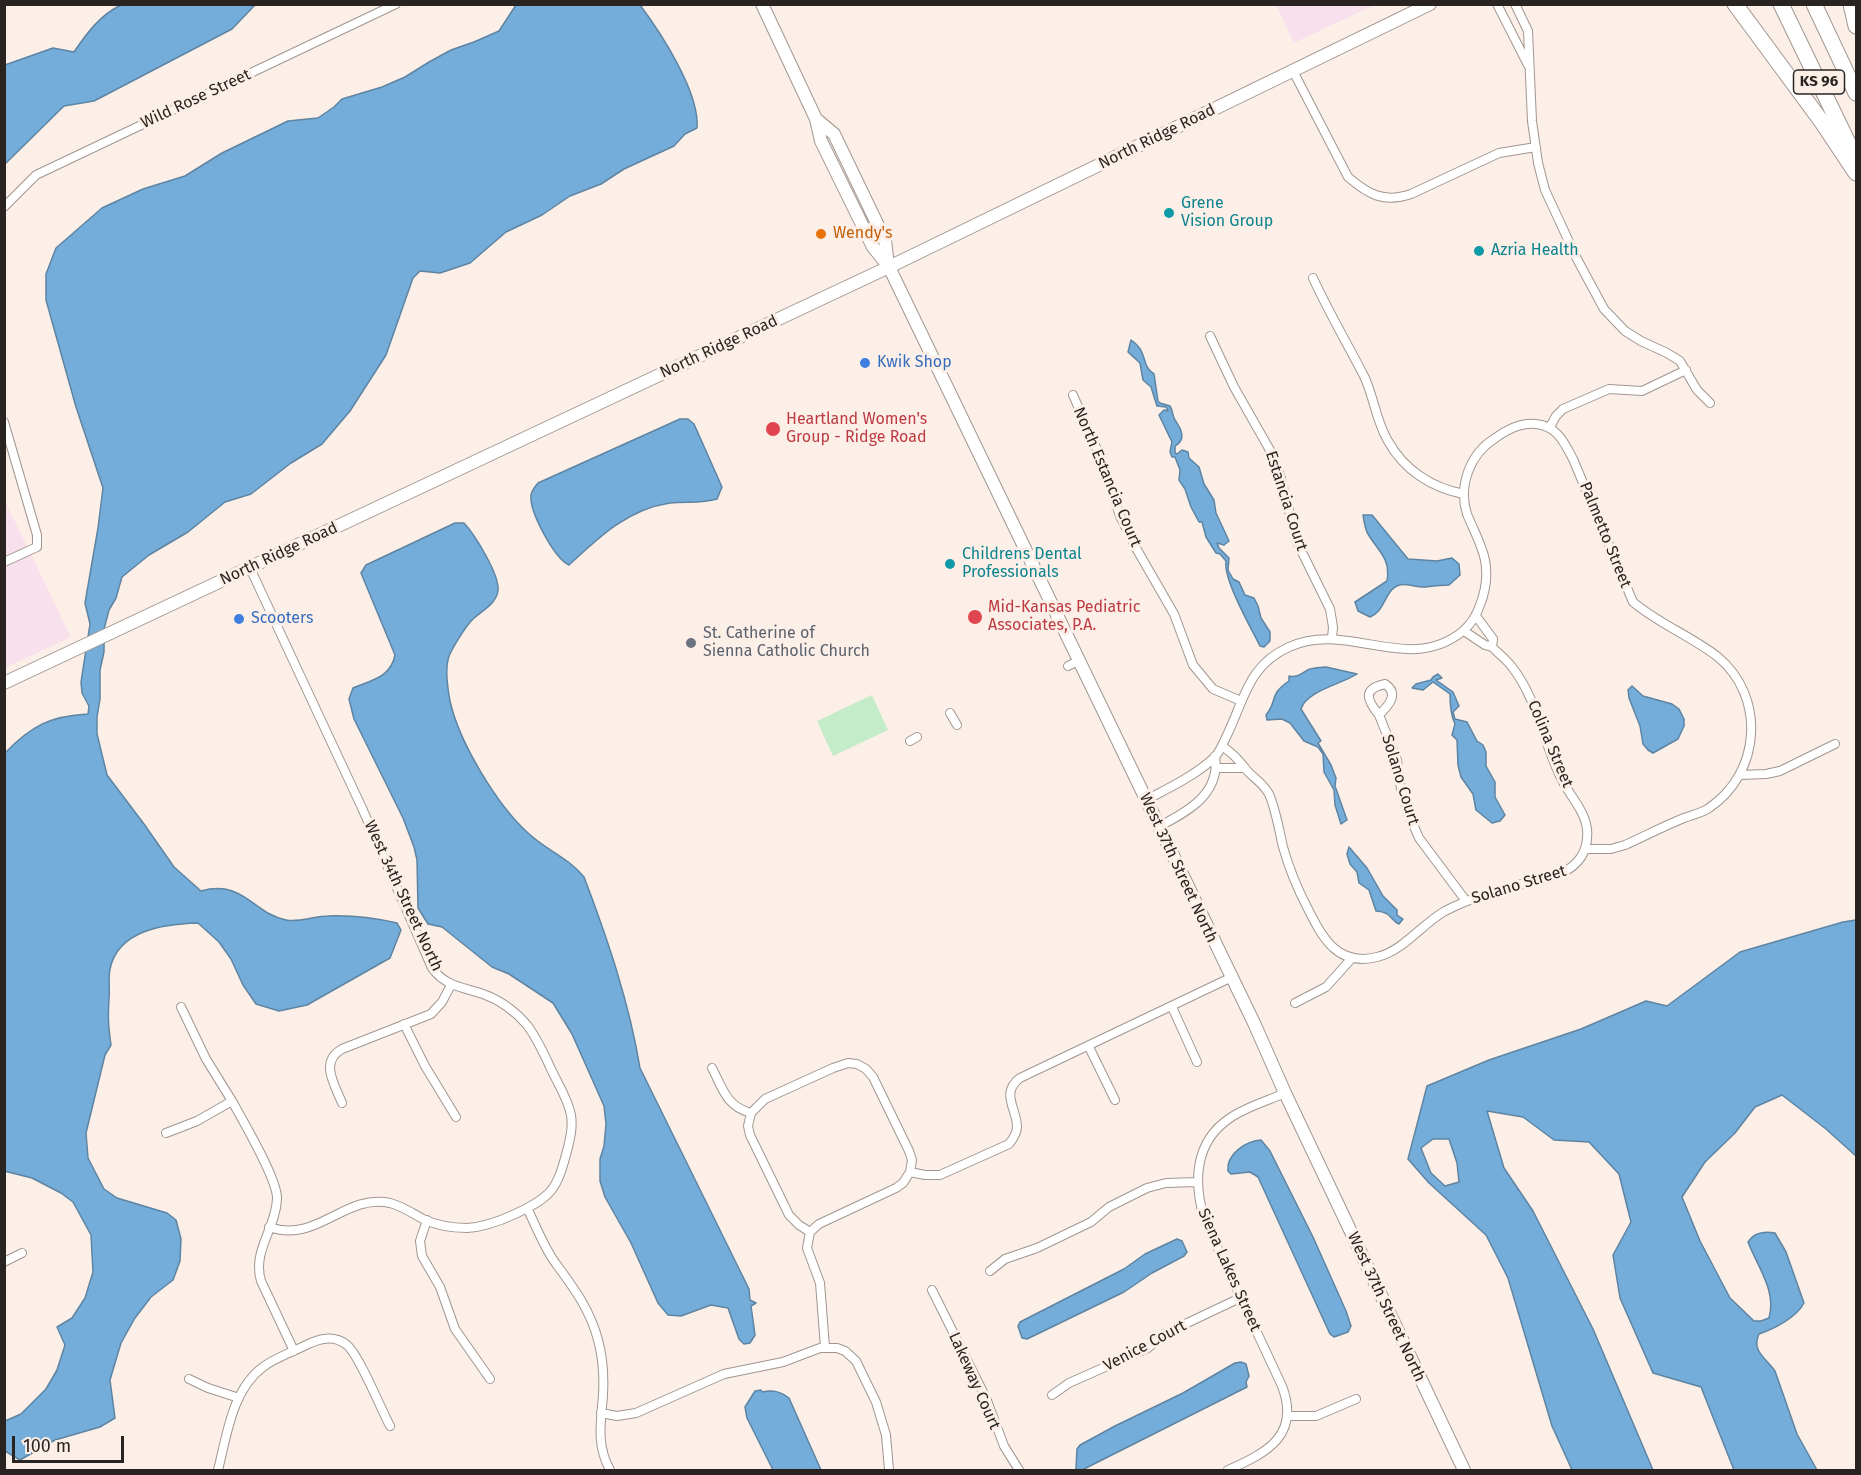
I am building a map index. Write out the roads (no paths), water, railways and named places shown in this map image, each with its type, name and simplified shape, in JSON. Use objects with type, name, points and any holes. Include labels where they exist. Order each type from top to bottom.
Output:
[{"type":"highway","points":[[1735,4],[1857,173]]},
{"type":"highway","name":"KS 96","points":[[1781,4],[1857,159]]},
{"type":"highway","name":"KS 96","points":[[1814,4],[1857,93]]},
{"type":"highway","points":[[1851,4],[1857,26]]},
{"type":"street","name":"Wild Rose Street","points":[[4,207],[36,175],[396,4]]},
{"type":"street","name":"West 37th Street North","points":[[762,4],[816,119],[821,141],[873,247],[889,267],[1080,660],[1464,1470]]},
{"type":"street","name":"North Ridge Road","points":[[5,681],[78,649],[889,267],[1430,4]]},
{"type":"street","points":[[1497,4],[1529,68]]},
{"type":"street","points":[[1515,4],[1528,31],[1536,147],[1545,190],[1577,259],[1604,309],[1625,331],[1680,361],[1697,390],[1710,404]]},
{"type":"street","points":[[1293,70],[1348,177],[1360,187],[1380,197],[1397,199],[1499,153],[1536,147]]},
{"type":"street","points":[[1313,278],[1367,382],[1388,440],[1403,462],[1425,480],[1438,487],[1464,494]]},
{"type":"street","name":"Estancia Court","points":[[1210,336],[1234,387],[1271,452],[1280,475],[1298,542],[1330,609],[1332,638]]},
{"type":"street","points":[[1146,800],[1179,783],[1215,756],[1222,746],[1253,675],[1278,652],[1310,639],[1332,638],[1411,650],[1437,644],[1464,631],[1476,616],[1487,581],[1485,559],[1466,511],[1465,479],[1470,465],[1490,441],[1516,426],[1530,423],[1550,427],[1556,416],[1563,410],[1609,389],[1642,391],[1686,370]]},
{"type":"street","name":"North Estancia Court","points":[[1073,394],[1099,454],[1120,516],[1174,614],[1193,665],[1213,689],[1241,701]]},
{"type":"street","points":[[4,422],[37,535],[37,547],[4,562]]},
{"type":"street","name":"Palmetto Street","points":[[1550,427],[1561,437],[1573,459],[1633,602],[1650,616],[1718,658],[1737,680],[1749,706],[1752,732],[1747,759],[1740,775]]},
{"type":"street","name":"West 34th Street North","points":[[250,568],[362,808],[432,968],[443,981],[486,995],[504,1004],[519,1016],[536,1038],[568,1105],[572,1122],[572,1132],[559,1178],[548,1195],[527,1208],[494,1223],[468,1228],[453,1227],[427,1220],[401,1207],[380,1202],[357,1205],[309,1228],[282,1232],[269,1227]]},
{"type":"street","name":"Colina Street","points":[[1476,616],[1493,639],[1492,647]]},
{"type":"street","name":"Colina Street","points":[[1464,631],[1492,647],[1512,666],[1528,691],[1553,760],[1585,818],[1586,849]]},
{"type":"street","points":[[1068,666],[1080,660]]},
{"type":"street","points":[[950,713],[957,725]]},
{"type":"street","name":"Solano Court","points":[[1379,715],[1397,760],[1401,789],[1419,837],[1466,901]]},
{"type":"street","points":[[1586,849],[1611,849],[1625,845],[1708,809],[1722,798],[1740,775],[1780,771],[1835,744]]},
{"type":"street","points":[[1222,746],[1239,758],[1245,768],[1259,779],[1269,794],[1290,869],[1320,934],[1340,952],[1352,958],[1326,987],[1295,1002]]},
{"type":"street","points":[[1158,827],[1186,813],[1203,798],[1213,782],[1217,768],[1215,756]]},
{"type":"street","points":[[1217,768],[1245,768]]},
{"type":"street","name":"Solano Street","points":[[1352,958],[1366,959],[1388,953],[1433,919],[1466,901],[1562,873],[1578,863],[1586,849]]},
{"type":"street","points":[[910,1172],[940,1175],[1009,1144],[1017,1127],[1011,1108],[1010,1093],[1015,1082],[1230,978]]},
{"type":"street","points":[[342,1103],[330,1074],[330,1062],[333,1057],[342,1049],[430,1014],[437,1009],[451,985]]},
{"type":"street","points":[[181,1007],[213,1073],[232,1101],[275,1185],[277,1201],[260,1254],[258,1271],[294,1350]]},
{"type":"street","points":[[1172,1007],[1197,1062]]},
{"type":"street","points":[[404,1024],[425,1066],[456,1117]]},
{"type":"street","points":[[1089,1047],[1115,1100]]},
{"type":"street","points":[[810,1232],[798,1225],[789,1215],[750,1135],[748,1125],[751,1113],[765,1099],[833,1068],[848,1063],[857,1064],[870,1072],[876,1081],[912,1160],[910,1172],[900,1186],[819,1224],[810,1232],[807,1248],[820,1284],[825,1347]]},
{"type":"street","points":[[712,1068],[731,1103],[736,1108],[751,1113]]},
{"type":"street","name":"Siena Lakes Street","points":[[1285,1093],[1232,1116],[1218,1127],[1203,1148],[1197,1182],[1199,1202],[1205,1221],[1282,1386],[1287,1401],[1287,1416]]},
{"type":"street","points":[[166,1133],[197,1121],[232,1101]]},
{"type":"street","points":[[990,1271],[1005,1259],[1037,1248],[1091,1222],[1109,1208],[1147,1188],[1166,1183],[1197,1182]]},
{"type":"street","points":[[527,1208],[546,1248],[578,1293],[593,1322],[602,1360],[603,1386],[599,1433],[601,1447],[610,1470]]},
{"type":"street","points":[[427,1220],[420,1241],[422,1256],[440,1287],[455,1329],[490,1379]]},
{"type":"street","points":[[4,1262],[22,1253]]},
{"type":"street","name":"Lakeway Court","points":[[932,1290],[986,1398],[1004,1446],[1019,1470]]},
{"type":"street","name":"Venice Court","points":[[1052,1395],[1069,1383],[1148,1348],[1164,1334],[1240,1298]]},
{"type":"street","points":[[218,1470],[238,1398],[243,1388],[256,1372],[274,1360],[317,1340],[325,1338],[347,1345],[356,1356],[390,1426]]},
{"type":"street","points":[[601,1413],[617,1416],[636,1413],[724,1374],[783,1362],[825,1347],[841,1349],[856,1361],[876,1402],[886,1435],[889,1470]]},
{"type":"street","points":[[189,1379],[238,1398]]},
{"type":"street","points":[[1228,1470],[1263,1454],[1277,1441],[1284,1429],[1287,1416],[1316,1416],[1356,1399]]},
{"type":"street","points":[[1247,1461],[1251,1470]]},
{"type":"water","points":[[121,5],[255,5],[232,29],[94,101],[64,106],[5,164],[5,65],[53,48],[74,52],[100,19]]},
{"type":"water","points":[[516,5],[640,5],[668,47],[686,81],[696,114],[697,128],[685,134],[674,146],[624,169],[601,184],[570,196],[542,215],[506,232],[470,263],[440,273],[420,271],[413,278],[386,355],[350,411],[322,444],[291,463],[251,494],[225,502],[188,532],[149,555],[122,577],[104,629],[97,734],[107,775],[174,867],[201,891],[215,889],[238,893],[275,917],[296,921],[328,916],[354,916],[397,923],[401,930],[390,958],[307,1005],[279,1011],[256,1004],[219,942],[198,923],[157,928],[144,932],[122,945],[110,969],[111,1045],[105,1055],[86,1133],[88,1158],[104,1189],[117,1198],[167,1213],[176,1220],[181,1239],[180,1261],[173,1280],[151,1297],[135,1318],[121,1343],[110,1380],[115,1418],[100,1427],[55,1440],[20,1460],[5,1451],[5,1421],[21,1414],[46,1389],[57,1370],[65,1345],[57,1327],[72,1318],[85,1298],[93,1272],[91,1235],[73,1202],[32,1178],[4,1171],[5,753],[42,724],[63,717],[88,714],[89,706],[82,693],[81,682],[90,624],[85,603],[103,488],[76,407],[46,300],[46,274],[56,248],[102,208],[143,189],[185,176],[222,153],[288,121],[318,118],[342,99],[382,87],[405,77],[451,50],[499,31]]},
{"type":"water","points":[[1131,340],[1140,349],[1147,367],[1154,374],[1158,401],[1170,406],[1181,430],[1182,437],[1175,446],[1175,453],[1182,450],[1188,452],[1189,458],[1199,467],[1204,484],[1214,500],[1216,513],[1229,541],[1224,545],[1217,543],[1229,558],[1228,570],[1233,579],[1239,582],[1245,595],[1254,598],[1261,618],[1270,632],[1270,641],[1264,647],[1260,646],[1238,604],[1226,569],[1226,561],[1216,553],[1206,537],[1202,522],[1199,522],[1179,480],[1180,470],[1175,457],[1172,457],[1170,452],[1172,442],[1159,415],[1164,410],[1168,411],[1166,407],[1157,406],[1151,387],[1143,380],[1140,363],[1128,352]]},
{"type":"water","points":[[680,419],[688,419],[694,424],[722,487],[717,499],[670,503],[641,511],[603,535],[569,565],[563,561],[550,544],[534,512],[531,495],[538,483]]},
{"type":"water","points":[[1363,515],[1372,515],[1408,559],[1437,561],[1452,558],[1459,564],[1460,575],[1449,585],[1420,587],[1398,585],[1390,592],[1374,615],[1370,617],[1358,611],[1355,602],[1387,581],[1388,573],[1383,555],[1367,532]]},
{"type":"water","points":[[455,523],[464,523],[474,536],[495,575],[498,591],[491,604],[468,624],[449,656],[447,681],[455,717],[470,753],[481,772],[516,821],[584,877],[617,971],[640,1068],[749,1289],[750,1300],[756,1303],[751,1306],[755,1335],[750,1343],[744,1344],[739,1339],[728,1308],[711,1305],[681,1316],[668,1315],[658,1303],[631,1243],[605,1197],[600,1181],[600,1159],[606,1124],[604,1106],[572,1034],[553,1003],[509,974],[492,967],[442,927],[428,924],[418,908],[417,860],[414,847],[403,818],[354,719],[349,699],[353,688],[385,673],[395,655],[361,573],[366,565]]},
{"type":"water","points":[[1326,667],[1357,674],[1310,697],[1301,709],[1321,741],[1318,743],[1336,778],[1335,786],[1347,820],[1341,824],[1335,805],[1334,790],[1324,772],[1323,754],[1318,747],[1304,741],[1290,723],[1282,719],[1267,720],[1266,715],[1278,690],[1289,681],[1289,676],[1298,675],[1310,669]]},
{"type":"water","points":[[1438,674],[1442,678],[1436,680],[1453,692],[1459,706],[1453,712],[1455,719],[1467,722],[1486,752],[1486,766],[1495,782],[1495,797],[1505,815],[1500,821],[1492,823],[1476,810],[1473,794],[1461,777],[1457,740],[1452,735],[1455,724],[1452,713],[1450,694],[1433,682],[1423,690],[1412,688],[1416,684],[1431,680]]},
{"type":"water","points":[[1632,686],[1643,696],[1672,704],[1679,709],[1684,719],[1684,726],[1678,739],[1653,753],[1643,744],[1640,726],[1629,698],[1628,690]]},
{"type":"water","points":[[1349,847],[1367,868],[1383,896],[1397,910],[1397,915],[1403,919],[1399,924],[1388,914],[1376,911],[1369,890],[1359,883],[1357,872],[1350,864],[1347,854]]},
{"type":"water","points":[[1856,920],[1856,1156],[1782,1095],[1755,1107],[1735,1133],[1705,1162],[1682,1197],[1700,1241],[1730,1298],[1754,1321],[1769,1318],[1771,1308],[1765,1279],[1748,1242],[1760,1233],[1775,1233],[1786,1252],[1804,1303],[1784,1322],[1759,1334],[1757,1345],[1758,1350],[1775,1371],[1797,1434],[1817,1470],[1734,1470],[1701,1387],[1653,1373],[1620,1298],[1613,1255],[1631,1222],[1619,1174],[1589,1142],[1554,1140],[1523,1117],[1487,1111],[1504,1168],[1533,1211],[1593,1329],[1653,1470],[1572,1470],[1552,1426],[1508,1278],[1486,1235],[1429,1183],[1408,1159],[1427,1086],[1489,1060],[1581,1029],[1646,1001],[1667,1006],[1740,952]],"holes":[[[1433,1139],[1449,1139],[1457,1163],[1459,1182],[1445,1186],[1431,1173],[1421,1148]]]},
{"type":"water","points":[[1261,1140],[1270,1151],[1313,1237],[1346,1311],[1351,1326],[1348,1332],[1334,1337],[1330,1334],[1258,1177],[1250,1172],[1231,1174],[1228,1171],[1233,1154],[1249,1143]]},
{"type":"water","points":[[1177,1239],[1182,1241],[1187,1252],[1184,1256],[1152,1273],[1124,1292],[1027,1339],[1022,1338],[1018,1326],[1020,1322]]},
{"type":"water","points":[[1235,1363],[1246,1364],[1249,1376],[1246,1382],[1247,1387],[1082,1470],[1076,1469],[1077,1449],[1080,1445],[1183,1393]]},
{"type":"water","points":[[761,1390],[762,1392],[779,1392],[789,1398],[821,1470],[773,1470],[747,1418],[745,1407],[755,1391]]},
{"type":"place","name":"Grene Vision Group","points":[[1169,213]]},
{"type":"place","name":"Wendy's","points":[[821,234]]},
{"type":"place","name":"Azria Health","points":[[1479,251]]},
{"type":"place","name":"Kwik Shop","points":[[865,363]]},
{"type":"place","name":"Heartland Women's Group - Ridge Road","points":[[773,429]]},
{"type":"place","name":"Childrens Dental Professionals","points":[[950,564]]},
{"type":"place","name":"Mid-Kansas Pediatric Associates, P.A.","points":[[975,617]]},
{"type":"place","name":"Scooters","points":[[239,619]]},
{"type":"place","name":"St. Catherine of Sienna Catholic Church","points":[[691,643]]}]
